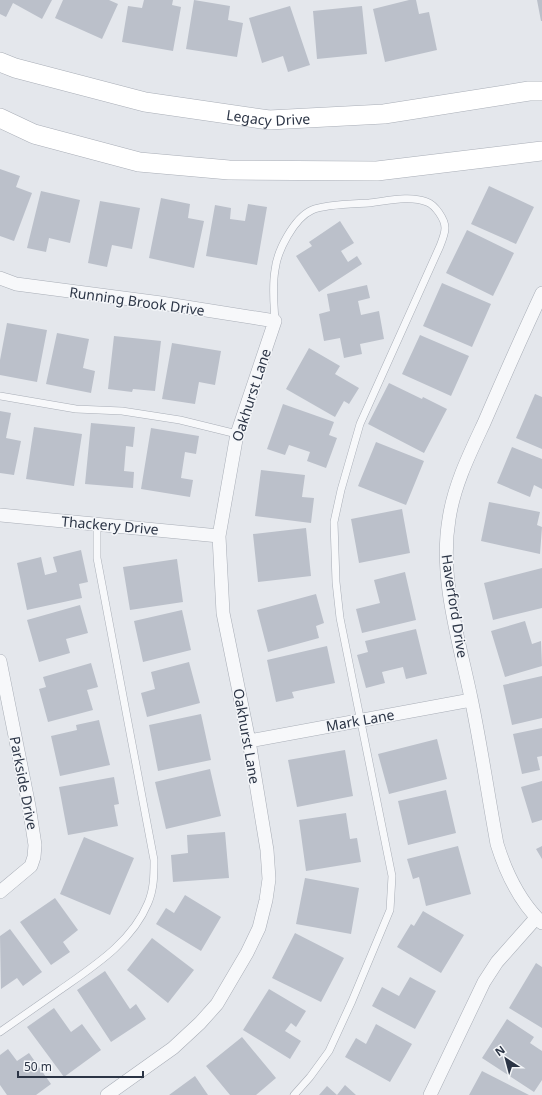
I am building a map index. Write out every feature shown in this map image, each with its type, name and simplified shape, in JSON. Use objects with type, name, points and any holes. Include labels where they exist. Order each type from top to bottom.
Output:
[{"type":"main road","name":"Legacy Drive","points":[[0,62],[15,68],[144,102],[270,120],[384,114],[529,91],[542,91]]},
{"type":"main road","points":[[0,118],[34,134],[139,162],[229,170],[377,171],[542,151]]},
{"type":"street","name":"Running Brook Drive","points":[[0,278],[16,284],[161,303],[275,321]]},
{"type":"street","name":"Haverford Drive","points":[[539,920],[512,882],[501,858],[497,844],[449,585],[446,540],[449,518],[467,461],[542,293]]},
{"type":"street","name":"Oakhurst Lane","points":[[107,1095],[173,1048],[200,1024],[218,1004],[232,981],[259,928],[269,879],[268,858],[263,819],[249,741],[223,613],[219,536],[237,434],[275,321]]},
{"type":"street","name":"Thackery Drive","points":[[0,516],[219,536]]},
{"type":"street","name":"Parkside Drive","points":[[0,660],[30,806],[35,845],[34,857],[31,866],[0,892]]},
{"type":"street","name":"Mark Lane","points":[[249,741],[360,719],[471,700]]},
{"type":"street","points":[[430,1095],[484,982],[497,962],[539,920]]},
{"type":"lane","points":[[275,321],[273,295],[275,268],[282,248],[292,228],[303,216],[313,210],[344,205],[409,200],[428,202],[440,214],[445,228],[440,246],[360,424],[334,522],[336,582],[340,618],[392,876],[390,910],[352,1001],[328,1051],[310,1077],[294,1095]]},
{"type":"lane","points":[[0,396],[76,409],[122,411],[180,420],[237,434]]},
{"type":"lane","points":[[0,1032],[83,974],[118,946],[139,921],[148,902],[154,882],[154,860],[97,558],[97,524]]},
{"type":"building","points":[[0,0],[52,0],[42,19],[13,3],[6,17],[0,14]]},
{"type":"building","points":[[63,0],[109,0],[118,4],[102,39],[55,18]]},
{"type":"building","points":[[144,0],[173,0],[172,5],[181,7],[173,51],[122,42],[128,6],[142,8]]},
{"type":"building","points":[[194,0],[230,6],[228,20],[243,23],[237,57],[186,49]]},
{"type":"building","points":[[409,0],[416,0],[419,14],[429,12],[437,50],[385,62],[373,9]]},
{"type":"building","points":[[537,0],[542,0],[542,21],[541,21]]},
{"type":"building","points":[[290,6],[310,65],[288,72],[283,56],[262,63],[249,18]]},
{"type":"building","points":[[362,6],[367,54],[317,59],[313,11]]},
{"type":"building","points":[[0,169],[20,176],[16,187],[32,193],[14,241],[0,236]]},
{"type":"building","points":[[489,186],[534,207],[516,244],[471,224]]},
{"type":"building","points":[[41,191],[80,200],[70,243],[49,238],[46,252],[27,248]]},
{"type":"building","points":[[161,198],[190,204],[188,218],[204,221],[194,268],[149,258]]},
{"type":"building","points":[[100,201],[140,208],[132,249],[112,245],[107,267],[88,263]]},
{"type":"building","points":[[248,204],[267,207],[257,265],[206,256],[215,205],[231,208],[230,219],[245,221]]},
{"type":"building","points":[[340,221],[354,243],[341,251],[348,262],[357,256],[362,264],[319,292],[296,256],[312,246],[309,242]]},
{"type":"building","points":[[467,230],[514,253],[493,296],[446,273]]},
{"type":"building","points":[[442,283],[491,304],[472,347],[423,326]]},
{"type":"building","points":[[367,285],[370,298],[358,301],[361,315],[379,311],[384,339],[360,344],[362,354],[344,358],[340,338],[324,341],[319,314],[330,311],[327,294]]},
{"type":"building","points":[[7,323],[47,330],[37,382],[0,375],[0,360]]},
{"type":"building","points":[[57,333],[89,339],[83,368],[95,371],[91,393],[46,384]]},
{"type":"building","points":[[420,335],[469,356],[451,396],[402,374]]},
{"type":"building","points":[[114,336],[161,341],[155,391],[133,389],[132,392],[108,389]]},
{"type":"building","points":[[172,343],[221,351],[215,385],[199,382],[195,404],[162,399]]},
{"type":"building","points":[[309,348],[340,366],[335,374],[359,388],[349,404],[344,401],[335,417],[286,389]]},
{"type":"building","points":[[389,383],[447,409],[424,453],[368,424]]},
{"type":"building","points":[[535,394],[542,397],[542,449],[516,438]]},
{"type":"building","points":[[283,404],[334,422],[329,435],[337,438],[326,468],[307,461],[310,452],[289,445],[285,455],[267,449]]},
{"type":"building","points":[[0,411],[11,413],[6,438],[21,441],[14,475],[0,473]]},
{"type":"building","points":[[91,423],[135,427],[133,447],[126,446],[124,471],[134,472],[133,488],[85,484]]},
{"type":"building","points":[[34,427],[82,434],[74,486],[26,479]]},
{"type":"building","points":[[151,428],[199,436],[196,454],[185,452],[181,478],[193,480],[190,497],[141,489]]},
{"type":"building","points":[[376,442],[424,461],[406,505],[358,486]]},
{"type":"building","points":[[512,447],[542,459],[542,489],[534,485],[530,497],[497,483]]},
{"type":"building","points":[[261,470],[305,475],[302,497],[314,498],[311,523],[255,516]]},
{"type":"building","points":[[489,502],[540,512],[537,525],[542,527],[540,554],[481,541]]},
{"type":"building","points":[[402,509],[410,553],[359,563],[351,519]]},
{"type":"building","points":[[306,528],[311,576],[258,582],[253,534]]},
{"type":"building","points":[[81,550],[88,582],[79,584],[82,598],[27,610],[17,563],[41,557],[45,575],[57,572],[53,557]]},
{"type":"building","points":[[177,559],[183,602],[130,610],[123,567]]},
{"type":"building","points":[[542,568],[542,608],[493,620],[484,583]]},
{"type":"building","points":[[405,572],[416,620],[362,633],[356,609],[380,603],[374,580]]},
{"type":"building","points":[[316,594],[324,623],[316,626],[319,638],[268,652],[257,610]]},
{"type":"building","points":[[80,605],[88,633],[66,639],[70,653],[39,662],[27,620]]},
{"type":"building","points":[[182,610],[191,650],[143,662],[134,621]]},
{"type":"building","points":[[525,621],[532,644],[541,641],[542,666],[505,677],[491,631]]},
{"type":"building","points":[[416,629],[427,674],[406,679],[403,667],[382,672],[385,683],[366,688],[357,655],[368,652],[365,641]]},
{"type":"building","points":[[327,646],[335,683],[292,692],[294,698],[276,702],[267,660]]},
{"type":"building","points":[[189,662],[200,703],[147,717],[141,693],[155,689],[151,672]]},
{"type":"building","points":[[91,663],[98,687],[87,690],[93,710],[48,722],[39,689],[46,687],[43,677]]},
{"type":"building","points":[[542,676],[542,718],[512,725],[503,685]]},
{"type":"building","points":[[201,714],[211,760],[158,771],[149,725]]},
{"type":"building","points":[[99,720],[110,765],[60,776],[51,736],[77,730],[76,725]]},
{"type":"building","points":[[542,728],[542,756],[537,757],[540,770],[522,774],[513,734]]},
{"type":"building","points":[[437,739],[447,779],[389,794],[378,754]]},
{"type":"building","points":[[345,750],[353,796],[297,807],[288,760]]},
{"type":"building","points":[[210,769],[221,816],[166,829],[155,782]]},
{"type":"building","points":[[114,777],[119,804],[114,805],[118,826],[68,835],[59,787]]},
{"type":"building","points":[[542,781],[542,820],[532,823],[521,787]]},
{"type":"building","points":[[446,790],[456,833],[408,845],[398,801]]},
{"type":"building","points":[[346,813],[350,839],[357,838],[361,862],[306,871],[299,820]]},
{"type":"building","points":[[225,832],[229,878],[173,882],[171,855],[188,853],[187,835]]},
{"type":"building","points":[[84,837],[134,858],[110,915],[60,894]]},
{"type":"building","points":[[458,846],[471,894],[426,906],[419,877],[413,879],[407,859]]},
{"type":"building","points":[[542,846],[542,859],[536,849]]},
{"type":"building","points":[[305,878],[359,888],[351,934],[296,924]]},
{"type":"building","points":[[185,895],[221,917],[201,951],[156,924],[166,908],[174,913]]},
{"type":"building","points":[[55,898],[78,930],[63,942],[70,952],[51,965],[20,922]]},
{"type":"building","points":[[423,911],[464,935],[441,973],[397,947],[411,924],[414,926]]},
{"type":"building","points":[[10,929],[42,972],[23,986],[17,978],[1,989],[0,936]]},
{"type":"building","points":[[295,933],[344,958],[321,1002],[272,978]]},
{"type":"building","points":[[152,938],[194,970],[168,1003],[127,970]]},
{"type":"building","points":[[536,963],[542,967],[542,1028],[509,1008]]},
{"type":"building","points":[[105,971],[130,1009],[136,1004],[146,1019],[111,1042],[77,990]]},
{"type":"building","points":[[410,977],[436,991],[415,1029],[372,1006],[382,987],[399,996]]},
{"type":"building","points":[[269,989],[306,1011],[296,1027],[291,1023],[285,1031],[301,1041],[290,1059],[243,1030]]},
{"type":"building","points":[[54,1008],[71,1032],[82,1024],[101,1050],[64,1077],[27,1027]]},
{"type":"building","points":[[507,1019],[534,1037],[530,1043],[542,1051],[542,1080],[534,1092],[482,1058]]},
{"type":"building","points":[[376,1024],[412,1044],[390,1082],[345,1057],[356,1038],[366,1044]]},
{"type":"building","points":[[242,1037],[276,1078],[256,1095],[230,1095],[206,1066]]},
{"type":"building","points":[[8,1049],[17,1061],[29,1053],[51,1084],[36,1095],[7,1095],[0,1085],[0,1055]]},
{"type":"building","points":[[482,1071],[529,1095],[469,1095]]},
{"type":"building","points":[[195,1076],[208,1095],[169,1095]]},
{"type":"building","points":[[345,1085],[356,1095],[337,1095]]},
{"type":"building","points":[[327,1086],[337,1095],[319,1095]]}]
